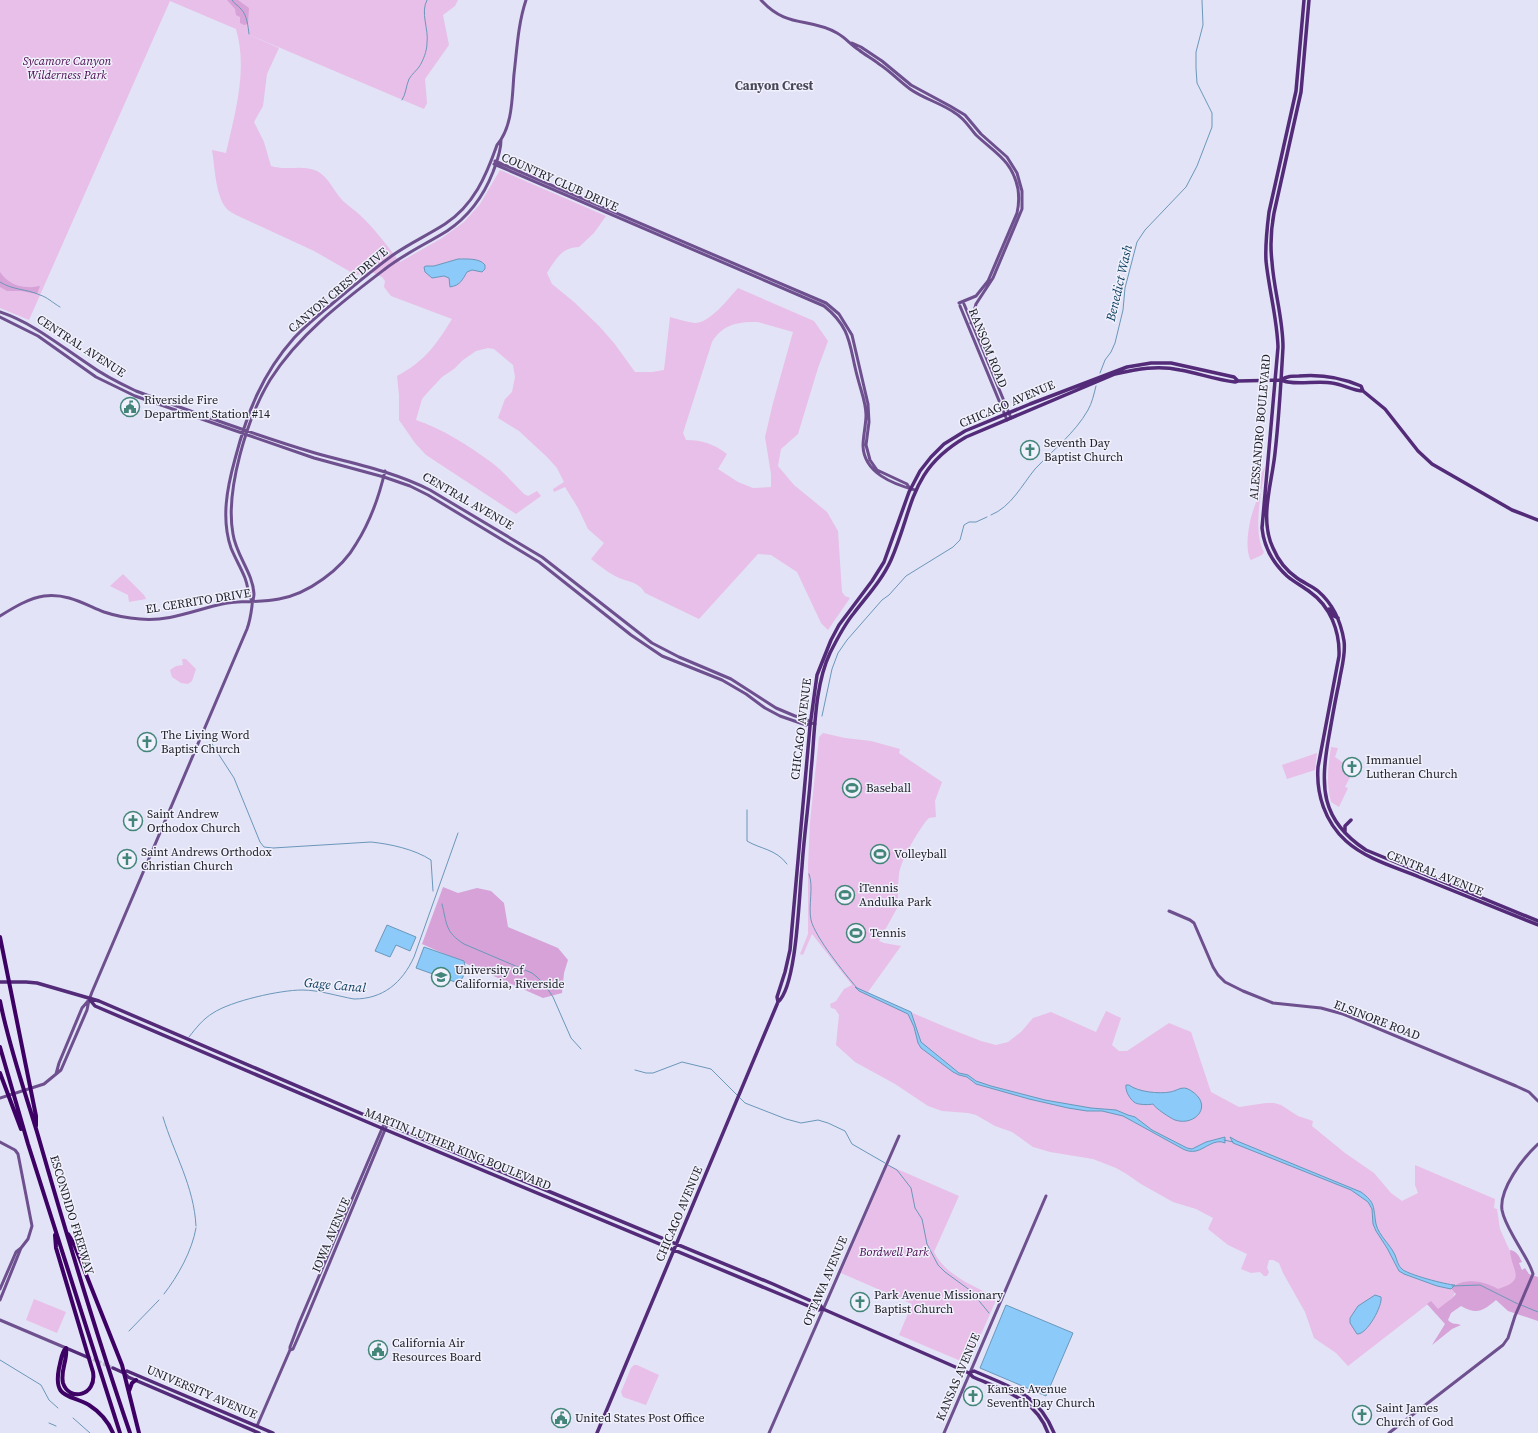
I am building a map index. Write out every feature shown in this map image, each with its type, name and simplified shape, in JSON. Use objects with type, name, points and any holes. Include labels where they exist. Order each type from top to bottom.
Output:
[{"type":"highway","points":[[0,937],[36,1116],[36,1130]]},
{"type":"highway","name":"ESCONDIDO FREEWAY","points":[[0,1001],[25,1097],[63,1225],[104,1358],[130,1433]]},
{"type":"highway","name":"ESCONDIDO FREEWAY","points":[[0,1046],[12,1086],[13,1101],[120,1433]]},
{"type":"highway","points":[[0,1073],[13,1101]]},
{"type":"highway","points":[[63,1225],[74,1244],[118,1353],[139,1433]]},
{"type":"highway","points":[[54,1227],[56,1248],[92,1366],[94,1380],[91,1388],[87,1392],[79,1394],[72,1392],[67,1389],[64,1384],[63,1376],[67,1354],[66,1348]]},
{"type":"highway","points":[[66,1348],[63,1352],[57,1377],[59,1388],[68,1397],[94,1409],[105,1419],[113,1433]]},
{"type":"highway","points":[[128,1391],[132,1383],[136,1380]]},
{"type":"main road","name":"ALESSANDRO BOULEVARD","points":[[1304,0],[1296,91],[1269,212],[1266,239],[1266,263],[1278,332],[1267,479],[1262,516],[1263,536],[1269,554],[1277,566],[1288,577],[1310,592],[1324,605],[1336,629],[1339,644],[1336,671],[1318,767],[1318,787],[1322,805],[1333,826]]},
{"type":"main road","name":"ALESSANDRO BOULEVARD","points":[[1309,0],[1302,92],[1274,212],[1272,228],[1272,262],[1283,332],[1275,453],[1266,522],[1272,546],[1281,563],[1297,578],[1318,591],[1328,602],[1338,618],[1344,640],[1344,654],[1324,763],[1323,786],[1328,805],[1337,823]]},
{"type":"main road","name":"CHICAGO AVENUE","points":[[597,1433],[778,1002],[781,999],[795,950],[817,675],[831,640],[839,625],[872,581],[884,562],[910,489],[920,471],[930,457],[944,444],[965,431],[1113,372],[1141,364],[1157,362],[1171,363],[1234,377],[1238,381]]},
{"type":"main road","name":"CHICAGO AVENUE","points":[[778,1002],[777,997],[789,957],[813,724],[829,655],[843,628],[876,585],[888,565],[915,490],[934,462],[946,450],[966,437],[1115,374],[1157,367],[1170,368],[1228,382],[1281,380]]},
{"type":"main road","points":[[1281,380],[1287,377],[1315,375],[1327,376],[1361,386],[1363,391],[1385,409],[1418,451],[1432,464],[1512,510],[1538,520]]},
{"type":"main road","points":[[1281,380],[1287,383],[1320,381],[1363,391]]},
{"type":"main road","points":[[1266,522],[1270,548],[1269,554],[1272,553],[1287,570]]},
{"type":"main road","points":[[1324,605],[1334,616],[1338,618],[1337,625],[1340,640],[1339,644]]},
{"type":"main road","points":[[1318,787],[1322,790],[1324,802],[1328,805]]},
{"type":"main road","points":[[1345,833],[1345,826],[1351,820]]},
{"type":"main road","name":"CENTRAL AVENUE","points":[[1337,823],[1345,833],[1360,846],[1375,854],[1538,921]]},
{"type":"main road","name":"CENTRAL AVENUE","points":[[1333,826],[1345,840],[1368,856],[1538,925]]},
{"type":"main road","points":[[788,978],[787,975],[791,961],[789,957],[795,950]]},
{"type":"main road","name":"MARTIN LUTHER KING BOULEVARD","points":[[0,982],[10,981],[37,983],[65,990],[89,1000],[99,1002],[386,1124],[800,1296],[820,1305],[823,1309],[969,1373],[975,1371],[1023,1392],[1044,1413],[1054,1433]]},
{"type":"main road","name":"MARTIN LUTHER KING BOULEVARD","points":[[89,1000],[96,1006],[384,1129],[818,1310],[823,1309]]},
{"type":"main road","points":[[66,1348],[87,1357]]},
{"type":"main road","name":"UNIVERSITY AVENUE","points":[[113,1368],[124,1373],[128,1377],[254,1432],[260,1433]]},
{"type":"main road","name":"UNIVERSITY AVENUE","points":[[124,1373],[127,1371],[273,1433]]},
{"type":"main road","points":[[969,1373],[972,1377],[1010,1393],[1028,1403],[1042,1419],[1048,1433]]},
{"type":"main road","name":"IOWA AVENUE","points":[[254,1432],[257,1426]]},
{"type":"street","name":"CANYON CREST DRIVE","points":[[252,601],[249,596],[245,579],[230,547],[226,524],[228,485],[241,434],[257,394],[266,376],[284,350],[309,324],[383,262],[457,215],[481,186],[497,145],[508,126],[512,104],[520,25],[526,0]]},
{"type":"street","name":"RANSOM ROAD","points":[[761,0],[768,8],[783,18],[826,28],[839,34],[882,61],[911,85],[958,110],[981,134],[1007,157],[1016,170],[1022,191],[1022,209],[993,278],[978,300],[974,309],[971,323]]},
{"type":"street","name":"RANSOM ROAD","points":[[851,42],[858,50],[878,63],[909,88],[963,118],[974,133],[1005,159],[1014,174],[1018,191],[1018,208],[988,281],[976,296],[962,306]]},
{"type":"street","name":"CANYON CREST DRIVE","points":[[0,1098],[44,1084],[51,1080],[61,1070],[88,1010],[89,1000],[247,629],[254,596],[252,585],[235,545],[231,518],[233,486],[246,435],[263,393],[270,380],[288,355],[313,328],[385,268],[410,251],[447,231],[460,220],[485,190],[501,149],[501,140]]},
{"type":"street","name":"COUNTRY CLUB DRIVE","points":[[492,161],[824,306],[841,322],[849,338],[866,411],[863,447],[866,460],[874,471],[880,476],[906,488],[915,490]]},
{"type":"street","name":"RANSOM ROAD","points":[[962,306],[971,323],[1009,419]]},
{"type":"street","name":"RANSOM ROAD","points":[[962,306],[1007,414]]},
{"type":"street","points":[[962,306],[974,309]]},
{"type":"street","name":"CENTRAL AVENUE","points":[[0,312],[41,331],[71,353],[114,380],[136,391],[315,453],[385,471],[412,481],[430,490],[542,557],[652,643],[679,657],[732,679],[772,706],[783,712],[806,719],[813,724]]},
{"type":"street","name":"CENTRAL AVENUE","points":[[0,317],[38,336],[104,381],[135,396],[241,434],[314,458],[384,477],[410,486],[428,495],[552,571],[631,635],[662,656],[722,680],[780,716],[806,725],[813,724]]},
{"type":"street","points":[[68,357],[71,353]]},
{"type":"street","name":"EL CERRITO DRIVE","points":[[0,616],[28,601],[44,596],[70,597],[123,618],[142,620],[171,617],[223,604],[280,599],[295,594],[320,581],[340,564],[356,545],[376,503],[385,471]]},
{"type":"street","name":"ELSINORE ROAD","points":[[1169,911],[1194,923],[1218,974],[1225,982],[1273,1003],[1321,1008],[1343,1014],[1516,1086],[1529,1092],[1538,1101]]},
{"type":"street","name":"CANYON CREST DRIVE","points":[[56,1074],[59,1063],[82,1008],[89,1000]]},
{"type":"street","name":"IOWA AVENUE","points":[[257,1426],[290,1350],[299,1323],[386,1124]]},
{"type":"street","name":"OTTAWA AVENUE","points":[[769,1433],[898,1136]]},
{"type":"street","points":[[0,1142],[15,1150],[18,1154],[32,1223],[28,1239],[16,1252],[0,1289]]},
{"type":"street","points":[[1389,1433],[1397,1430],[1503,1345],[1508,1338],[1517,1310],[1532,1278],[1533,1272],[1504,1219],[1502,1207],[1503,1197],[1518,1167],[1538,1144]]},
{"type":"street","name":"KANSAS AVENUE","points":[[944,1433],[1046,1196]]},
{"type":"street","points":[[0,1300],[21,1248]]},
{"type":"street","points":[[0,1320],[66,1348]]},
{"type":"green space","name":"Sycamore Canyon Wilderness Park","points":[[0,0],[458,0],[455,6],[443,15],[449,45],[425,79],[427,103],[424,109],[170,1],[29,320],[0,308]]},
{"type":"green space","points":[[236,29],[279,48],[267,74],[263,106],[254,122],[264,142],[271,166],[283,168],[306,168],[317,171],[325,177],[343,201],[371,226],[400,262],[442,238],[464,222],[480,204],[500,170],[606,216],[594,233],[579,247],[568,249],[560,255],[547,273],[552,284],[574,302],[599,326],[614,343],[635,372],[664,370],[670,317],[692,323],[701,322],[713,315],[738,288],[814,321],[828,341],[818,368],[798,434],[781,449],[778,466],[794,485],[827,512],[838,531],[842,592],[845,596],[850,598],[828,630],[821,623],[797,572],[771,555],[758,554],[699,619],[645,593],[636,584],[619,578],[591,559],[604,543],[588,529],[578,508],[565,487],[554,492],[553,489],[564,482],[557,468],[519,431],[498,418],[505,399],[512,392],[515,377],[513,365],[494,349],[488,348],[476,351],[442,377],[422,399],[416,420],[445,433],[491,462],[500,469],[524,494],[528,496],[537,491],[541,496],[516,514],[426,455],[415,443],[399,420],[397,376],[429,352],[441,337],[452,319],[391,296],[384,287],[385,281],[382,277],[368,270],[362,274],[356,275],[314,251],[236,215],[228,210],[220,198],[216,182],[212,150],[226,153],[239,91],[241,60]],"holes":[[[758,322],[793,332],[765,437],[771,474],[771,487],[753,488],[738,482],[718,469],[727,454],[708,443],[686,440],[683,433],[712,342],[723,329],[733,325]]]},
{"type":"green space","points":[[1265,466],[1264,476],[1261,490],[1260,488],[1256,487]]},
{"type":"green space","points":[[1261,493],[1258,522],[1260,543],[1264,552],[1262,555],[1251,560],[1248,552],[1248,534],[1252,514]]},
{"type":"green space","points":[[123,574],[144,595],[146,599],[129,602],[128,595],[110,586]]},
{"type":"green space","points":[[182,659],[186,659],[196,669],[192,681],[188,684],[181,683],[172,677],[170,670],[176,666],[183,665]]},
{"type":"green space","points":[[823,733],[845,738],[871,741],[900,749],[899,753],[942,782],[935,801],[936,817],[929,818],[926,821],[914,839],[900,868],[898,899],[901,901],[879,941],[901,946],[868,992],[882,1000],[948,1028],[981,1041],[996,1045],[1008,1042],[1021,1032],[1033,1018],[1051,1012],[1096,1032],[1106,1011],[1121,1018],[1112,1045],[1119,1051],[1127,1051],[1169,1023],[1191,1032],[1211,1092],[1239,1107],[1274,1103],[1281,1105],[1298,1116],[1313,1121],[1312,1126],[1345,1153],[1374,1173],[1391,1193],[1402,1201],[1418,1193],[1415,1185],[1415,1165],[1495,1199],[1494,1208],[1497,1209],[1500,1229],[1524,1282],[1515,1307],[1459,1286],[1452,1298],[1436,1314],[1428,1304],[1348,1366],[1336,1353],[1314,1338],[1305,1312],[1279,1263],[1269,1260],[1267,1268],[1269,1272],[1267,1276],[1264,1276],[1260,1272],[1251,1273],[1241,1269],[1247,1254],[1228,1245],[1208,1229],[1213,1218],[1196,1209],[1173,1202],[1116,1168],[1093,1159],[1050,1152],[1033,1147],[1012,1132],[995,1126],[976,1115],[942,1111],[928,1106],[895,1084],[855,1062],[836,1045],[839,1015],[835,1009],[831,1008],[830,1004],[836,1001],[844,989],[852,985],[812,934],[803,955],[800,954],[808,934],[808,864],[810,822],[819,737]]},
{"type":"green space","points":[[1331,747],[1338,748],[1335,757],[1345,764],[1343,769],[1350,777],[1345,787],[1348,788],[1339,807],[1331,802],[1328,788],[1328,768]]},
{"type":"green space","points":[[1317,753],[1315,770],[1287,779],[1282,765]]},
{"type":"green space","name":"Bordwell Park","points":[[888,1165],[959,1196],[934,1252],[946,1268],[961,1280],[997,1298],[968,1364],[899,1335],[912,1304],[841,1273]]},
{"type":"green space","points":[[34,1299],[66,1312],[57,1333],[26,1320]]},
{"type":"green space","points":[[634,1365],[659,1375],[646,1405],[623,1397],[621,1392],[631,1368]]},
{"type":"shaded area","points":[[227,0],[238,0],[249,8],[248,24],[244,25],[240,23],[240,17],[236,15],[235,9]]},
{"type":"shaded area","points":[[0,272],[8,281],[15,285],[24,287],[40,286],[37,294],[21,291],[7,291],[0,287]]},
{"type":"shaded area","points":[[443,887],[458,893],[477,888],[491,891],[504,903],[508,927],[558,948],[568,960],[564,973],[562,993],[543,998],[422,944]]},
{"type":"shaded area","points":[[1510,1250],[1514,1251],[1519,1256],[1522,1262],[1519,1263],[1522,1270],[1525,1268],[1529,1274],[1538,1277],[1538,1321],[1508,1311],[1496,1300],[1487,1307],[1476,1311],[1461,1306],[1451,1313],[1448,1320],[1461,1325],[1452,1329],[1432,1345],[1445,1324],[1427,1304],[1431,1301],[1438,1309],[1456,1294],[1451,1288],[1462,1282],[1481,1282],[1498,1289],[1507,1286],[1513,1282],[1516,1274]]},
{"type":"water","points":[[458,259],[473,259],[480,261],[485,265],[485,269],[482,272],[472,270],[467,272],[459,283],[450,287],[449,278],[444,276],[432,278],[425,272],[424,267],[426,266],[434,266]]},
{"type":"water","points":[[387,925],[416,937],[410,951],[396,945],[390,957],[375,951]]},
{"type":"water","points":[[424,947],[464,961],[464,973],[458,983],[416,968]]},
{"type":"water","points":[[855,987],[911,1012],[921,1042],[959,1073],[968,1075],[976,1081],[1045,1100],[1091,1108],[1116,1110],[1135,1117],[1152,1130],[1187,1148],[1192,1149],[1206,1142],[1225,1137],[1225,1143],[1218,1142],[1196,1151],[1188,1151],[1123,1116],[1102,1111],[1087,1111],[1068,1108],[976,1084],[967,1077],[953,1072],[921,1048],[908,1014],[859,991]]},
{"type":"water","points":[[1126,1085],[1143,1091],[1155,1093],[1165,1093],[1184,1088],[1190,1090],[1197,1096],[1201,1102],[1202,1108],[1195,1118],[1182,1121],[1175,1120],[1163,1113],[1153,1104],[1146,1105],[1134,1102],[1128,1095]]},
{"type":"water","points":[[1230,1137],[1361,1192],[1372,1202],[1377,1228],[1393,1251],[1401,1268],[1418,1276],[1455,1285],[1451,1289],[1437,1286],[1399,1271],[1376,1231],[1373,1224],[1372,1209],[1368,1202],[1351,1190],[1233,1143]]},
{"type":"water","points":[[1375,1295],[1381,1297],[1381,1301],[1374,1319],[1365,1330],[1357,1334],[1350,1323],[1350,1318],[1358,1306]]},
{"type":"water","points":[[1006,1305],[1073,1333],[1046,1396],[980,1368]]},
{"type":"waterway","points":[[232,0],[245,14],[249,34]]},
{"type":"waterway","points":[[402,100],[409,79],[419,67],[426,53],[427,38],[424,10],[427,0]]},
{"type":"waterway","name":"Benedict Wash","points":[[1100,373],[1105,360],[1115,343],[1123,310],[1125,288],[1137,242],[1145,230],[1186,187],[1197,166],[1212,127],[1212,113],[1197,83],[1196,52],[1203,25],[1202,0]]},
{"type":"waterway","points":[[0,282],[9,287],[43,296],[60,307]]},
{"type":"waterway","points":[[991,515],[1004,507],[1016,495],[1035,469],[1077,426],[1089,407],[1096,386]]},
{"type":"waterway","points":[[822,716],[832,669],[838,653],[847,640],[882,600],[889,595],[906,576],[953,547],[960,540],[964,525],[987,517]]},
{"type":"waterway","points":[[212,744],[234,778],[260,842],[264,847],[273,848],[371,842],[402,848],[431,860],[433,891]]},
{"type":"waterway","points":[[747,810],[747,841],[773,852],[787,864]]},
{"type":"waterway","name":"Gage Canal","points":[[189,1037],[209,1015],[243,1000],[293,990],[308,990],[354,999],[374,996],[383,993],[390,988],[404,975],[414,957],[458,833]]},
{"type":"waterway","points":[[809,874],[811,885],[811,920],[818,936],[845,974],[857,988]]},
{"type":"waterway","points":[[442,904],[448,927],[453,936],[458,940],[464,944],[532,973],[545,985],[553,997],[571,1038],[581,1049]]},
{"type":"waterway","points":[[635,1070],[653,1073],[682,1062],[711,1069],[737,1095]]},
{"type":"waterway","points":[[739,1097],[745,1103],[786,1119],[801,1123],[818,1120],[828,1123],[845,1131],[852,1144],[885,1163]]},
{"type":"waterway","name":"Gage Canal","points":[[163,1117],[192,1197],[196,1226]]},
{"type":"waterway","points":[[1224,1140],[1233,1142]]},
{"type":"waterway","points":[[888,1165],[897,1170],[911,1188],[915,1208],[922,1219],[927,1244],[938,1265],[971,1291],[989,1313]]},
{"type":"waterway","name":"Gage Canal","points":[[164,1294],[184,1263],[196,1228]]},
{"type":"waterway","points":[[1452,1286],[1480,1285],[1518,1304]]},
{"type":"waterway","name":"Gage Canal","points":[[129,1331],[159,1300]]},
{"type":"waterway","points":[[1521,1305],[1538,1312]]},
{"type":"waterway","points":[[0,1360],[41,1385],[49,1400],[58,1408]]},
{"type":"waterway","points":[[73,1418],[90,1433]]},
{"type":"waterway","points":[[49,1423],[56,1426]]},
{"type":"tunnel","points":[[88,1357],[113,1368]]},
{"type":"place","name":"Riverside Fire Department Station #14","points":[[130,407]]},
{"type":"place","name":"Seventh Day Baptist Church","points":[[1030,450]]},
{"type":"place","name":"The Living Word Baptist Church","points":[[147,742]]},
{"type":"place","name":"Immanuel Lutheran Church","points":[[1352,767]]},
{"type":"place","name":"Baseball","points":[[852,788]]},
{"type":"place","name":"Saint Andrew Orthodox Church","points":[[133,821]]},
{"type":"place","name":"Volleyball","points":[[880,854]]},
{"type":"place","name":"Saint Andrews Orthodox Christian Church","points":[[127,859]]},
{"type":"place","name":"iTennis Andulka Park","points":[[845,895]]},
{"type":"place","name":"Tennis","points":[[856,933]]},
{"type":"place","name":"University of California, Riverside","points":[[441,977]]},
{"type":"place","name":"Park Avenue Missionary Baptist Church","points":[[860,1302]]},
{"type":"place","name":"California Air Resources Board","points":[[378,1350]]},
{"type":"place","name":"Kansas Avenue Seventh Day Church","points":[[973,1396]]},
{"type":"place","name":"Saint James Church of God","points":[[1362,1415]]},
{"type":"place","name":"United States Post Office","points":[[561,1418]]},
{"type":"district","name":"Canyon Crest","points":[[774,85]]}]
